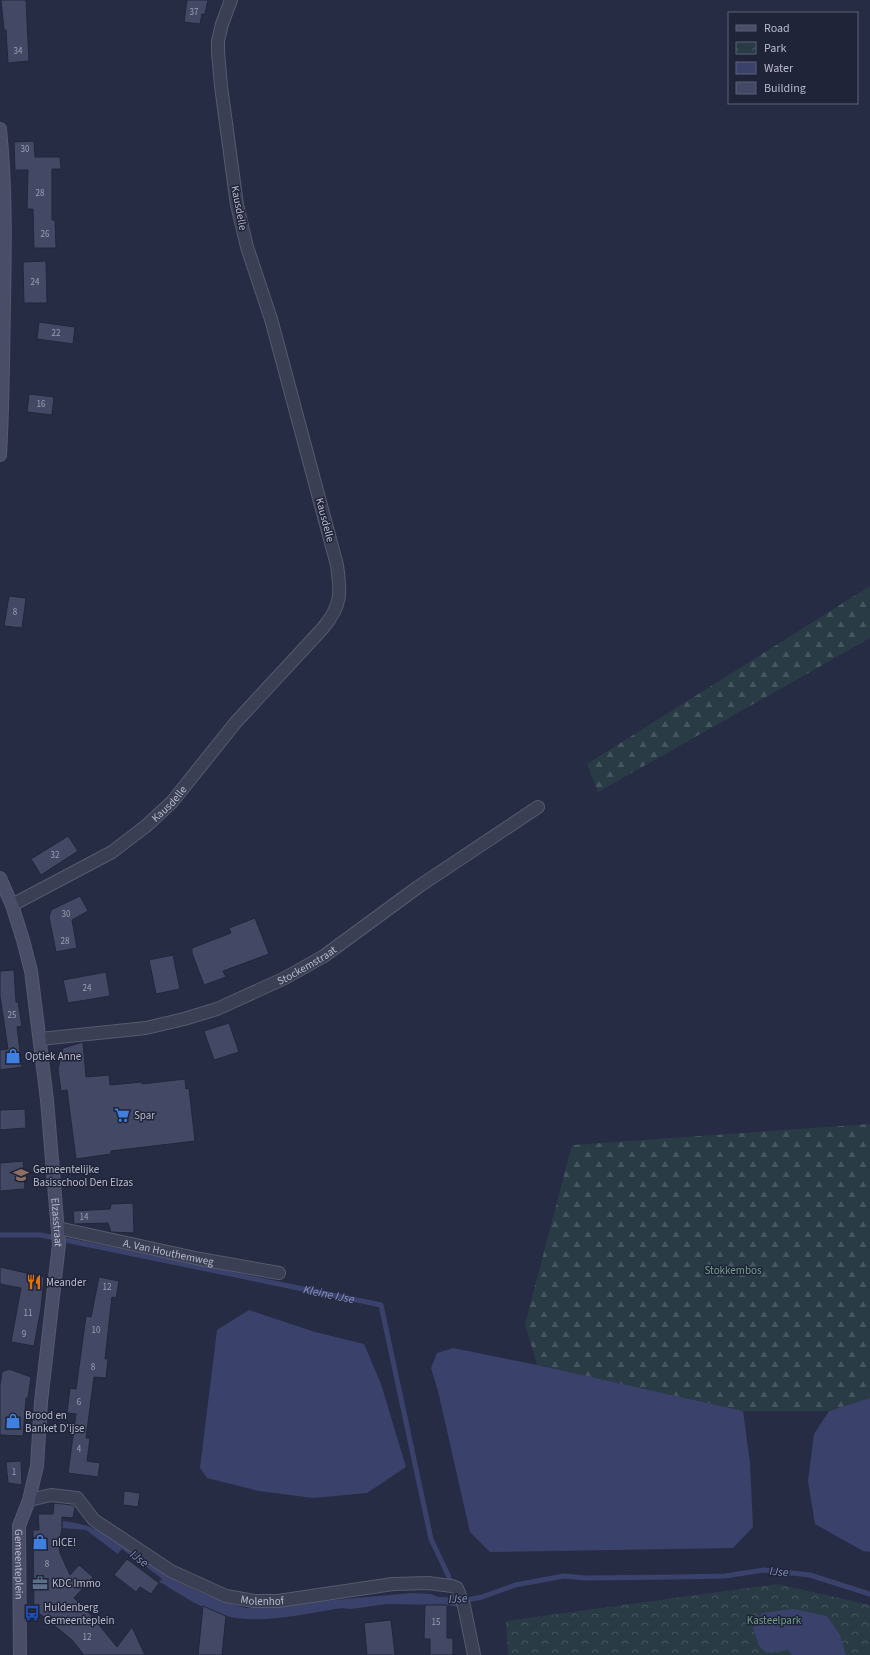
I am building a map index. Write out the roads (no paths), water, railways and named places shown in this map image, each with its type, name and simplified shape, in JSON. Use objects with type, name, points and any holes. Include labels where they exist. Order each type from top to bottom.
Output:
[{"type":"street","name":"Kausdelle","points":[[12,905],[112,852],[146,826],[172,802],[236,722],[324,628],[334,615],[339,597],[340,584],[337,565],[271,319],[247,247],[236,205],[218,52],[218,41],[222,24],[231,0]]},
{"type":"street","points":[[0,129],[5,261],[3,411],[0,456]]},
{"type":"street","name":"Stockemstraat","points":[[40,1039],[146,1028],[184,1019],[217,1009],[285,978],[324,956],[418,887],[538,807]]},
{"type":"street","name":"Elzasstraat","points":[[0,878],[12,905],[31,971],[47,1100],[59,1229],[59,1244],[41,1402],[37,1466],[29,1500]]},
{"type":"street","name":"A. Van Houthemweg","points":[[59,1229],[200,1259],[279,1273]]},
{"type":"street","name":"Molenhof","points":[[29,1500],[51,1495],[77,1498],[94,1520],[171,1571],[226,1596],[254,1602],[278,1601],[394,1584],[452,1586],[457,1588],[462,1601],[474,1655]]},
{"type":"street","name":"Gemeenteplein","points":[[20,1655],[19,1526],[29,1500]]},
{"type":"water","points":[[249,1310],[315,1332],[364,1344],[381,1384],[406,1467],[367,1493],[313,1498],[259,1491],[207,1478],[200,1468],[217,1330]]},
{"type":"water","points":[[453,1348],[537,1365],[743,1411],[750,1463],[753,1527],[733,1548],[490,1552],[470,1532],[438,1391],[431,1368],[437,1353]]},
{"type":"water","points":[[870,1398],[870,1552],[863,1551],[815,1524],[808,1481],[814,1434],[829,1411]]},
{"type":"water","points":[[63,1521],[88,1526],[108,1536],[123,1546],[118,1554],[86,1530],[62,1528]]},
{"type":"water","points":[[165,1574],[205,1594],[246,1608],[412,1593],[458,1598],[459,1607],[447,1605],[387,1604],[351,1609],[342,1608],[269,1619],[240,1618],[227,1616],[210,1610],[185,1598],[162,1583],[159,1583]]},
{"type":"water","points":[[793,1609],[827,1616],[840,1635],[846,1655],[792,1655],[788,1650],[767,1653],[759,1646],[753,1628],[762,1613]]},
{"type":"waterway","name":"Kleine IJse","points":[[0,1235],[41,1235],[381,1305],[431,1539],[449,1577]]},
{"type":"waterway","name":"IJse","points":[[118,1543],[168,1580]]},
{"type":"waterway","name":"IJse","points":[[462,1601],[482,1597],[515,1585],[564,1576],[584,1578],[725,1576],[764,1570],[810,1575],[870,1594]]},
{"type":"place","name":"Optiek Anne","points":[[13,1056]]},
{"type":"place","name":"Spar","points":[[122,1115]]},
{"type":"place","name":"Gemeentelijke Basisschool Den Elzas","points":[[21,1175]]},
{"type":"place","name":"Meander","points":[[34,1282]]},
{"type":"place","name":"Brood en Banket D'ijse","points":[[13,1421]]},
{"type":"place","name":"nICE!","points":[[40,1542]]},
{"type":"place","name":"KDC Immo","points":[[40,1583]]},
{"type":"place","name":"Huldenberg Gemeenteplein","points":[[32,1613]]},
{"type":"park label","name":"Stokkembos","points":[[733,1270]]},
{"type":"park label","name":"Kasteelpark","points":[[774,1620]]}]
